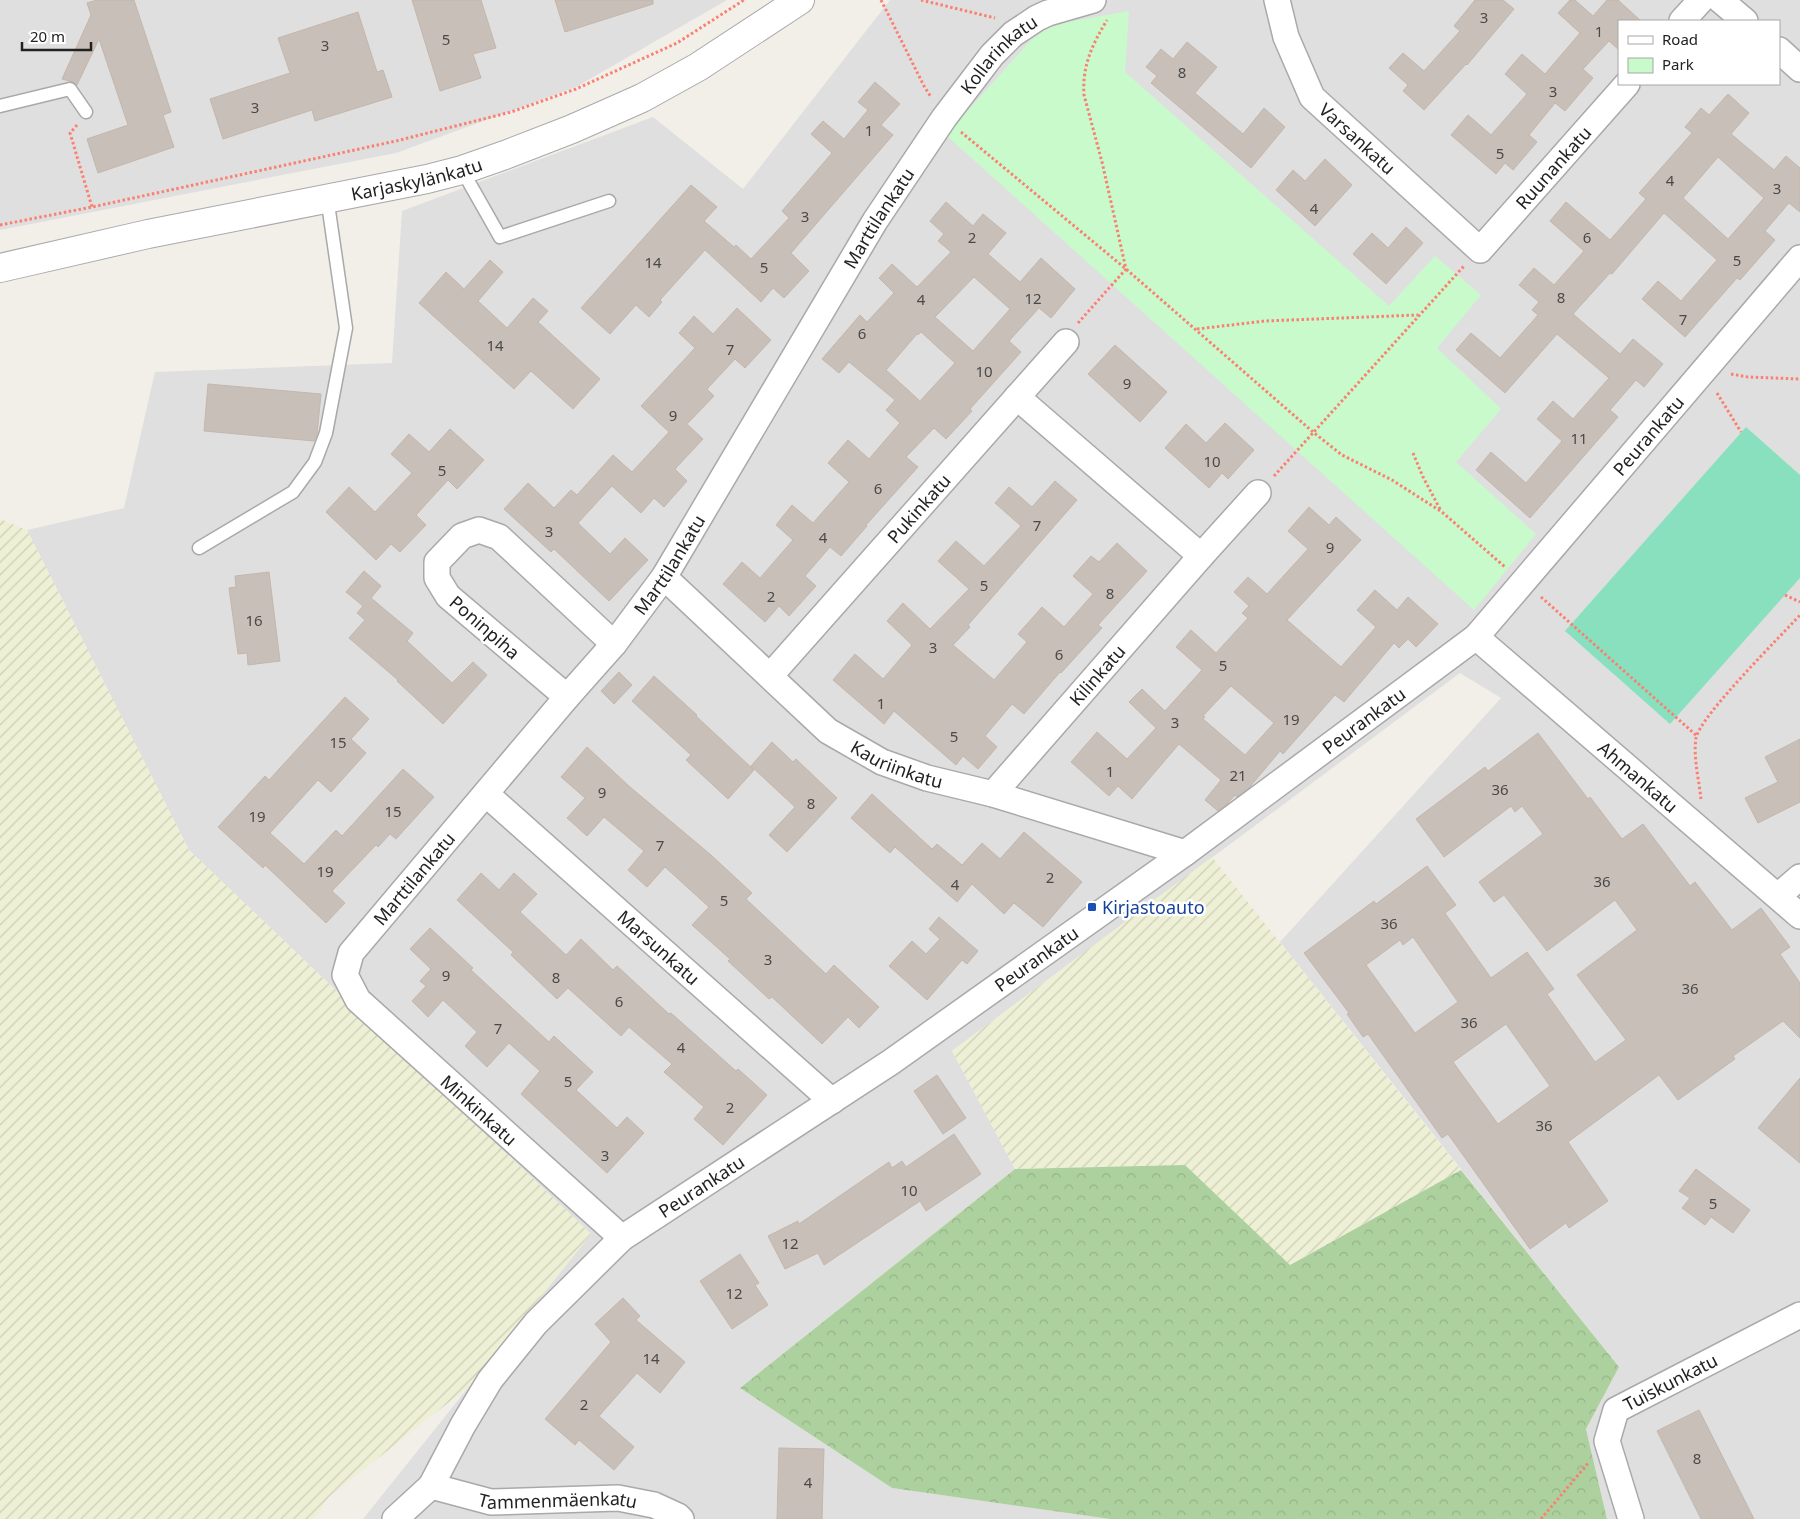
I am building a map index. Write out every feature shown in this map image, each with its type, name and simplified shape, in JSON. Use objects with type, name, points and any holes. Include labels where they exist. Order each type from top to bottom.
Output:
[{"type":"street","name":"Karjaskylänkatu","points":[[0,268],[148,234],[427,179],[462,170],[572,129],[642,98],[706,62],[800,0]]},
{"type":"street","name":"Varsankatu","points":[[1277,0],[1286,37],[1312,97],[1480,250]]},
{"type":"street","points":[[1683,20],[1701,0]]},
{"type":"street","points":[[1720,0],[1744,20]]},
{"type":"street","name":"Kollarinkatu","points":[[944,118],[992,55],[1025,25],[1048,13],[1101,8]]},
{"type":"street","points":[[1780,51],[1800,69]]},
{"type":"street","name":"Ruunankatu","points":[[1480,250],[1626,85]]},
{"type":"street","name":"Marttilankatu","points":[[345,975],[351,953],[614,644],[664,577],[874,221],[944,118]]},
{"type":"street","name":"Peurankatu","points":[[395,1519],[431,1486],[463,1425],[490,1380],[536,1323],[622,1238],[891,1062],[1185,853],[1476,637],[1800,258]]},
{"type":"street","name":"Pukinkatu","points":[[770,676],[1066,342]]},
{"type":"street","points":[[1017,397],[1201,556]]},
{"type":"street","name":"Kilinkatu","points":[[993,794],[1258,493]]},
{"type":"street","name":"Poninpiha","points":[[567,697],[448,596],[437,578],[437,562],[462,536],[479,530],[499,537],[614,644]]},
{"type":"street","name":"Kauriinkatu","points":[[664,577],[828,731],[874,758],[927,778],[993,794],[1185,853]]},
{"type":"street","name":"Ahmankatu","points":[[1476,637],[1800,916]]},
{"type":"street","name":"Marsunkatu","points":[[486,794],[832,1101]]},
{"type":"street","points":[[1778,896],[1800,877]]},
{"type":"street","name":"Minkinkatu","points":[[345,975],[358,1000],[622,1238]]},
{"type":"street","name":"Tuiskunkatu","points":[[1607,1441],[1616,1410],[1800,1315]]},
{"type":"street","points":[[1607,1441],[1631,1519]]},
{"type":"street","name":"Tammenmäenkatu","points":[[431,1486],[491,1502],[618,1498],[654,1505],[681,1519]]},
{"type":"lane","points":[[0,106],[70,89],[86,112]]},
{"type":"lane","points":[[462,170],[500,237],[609,201]]},
{"type":"lane","points":[[199,548],[293,492],[315,462],[326,433],[346,328],[327,198]]},
{"type":"path","points":[[0,226],[396,141],[511,112],[576,89],[678,43],[744,0]]},
{"type":"path","points":[[881,0],[924,86],[944,118],[1126,269],[1342,455],[1392,480],[1442,512],[1696,736]]},
{"type":"path","points":[[921,0],[1025,25]]},
{"type":"path","points":[[1101,8],[1087,57],[1083,86],[1126,269]]},
{"type":"path","points":[[86,112],[70,133],[92,207]]},
{"type":"path","points":[[1258,493],[1419,314],[1480,250]]},
{"type":"path","points":[[1066,342],[1070,332],[1126,269]]},
{"type":"path","points":[[1197,330],[1265,321],[1419,314]]},
{"type":"path","points":[[1704,369],[1748,377],[1800,379]]},
{"type":"path","points":[[1704,369],[1716,392],[1742,432]]},
{"type":"path","points":[[1413,453],[1423,477],[1442,512]]},
{"type":"path","points":[[1785,595],[1800,602]]},
{"type":"path","points":[[1697,826],[1702,809],[1696,736],[1723,699],[1800,615]]},
{"type":"path","points":[[1541,1519],[1607,1441]]},
{"type":"shaded area","points":[[0,0],[727,0],[576,87],[396,153],[0,230]]},
{"type":"shaded area","points":[[890,0],[1800,0],[1800,1519],[1607,1519],[1586,1429],[1619,1367],[1280,942],[1501,698],[1460,673],[952,1051],[1015,1169],[740,1388],[892,1488],[1110,1519],[363,1519],[591,1234],[189,850],[27,530],[124,508],[155,372],[392,363],[402,211],[653,117],[743,189]]},
{"type":"green space","points":[[1129,11],[1125,72],[1389,306],[1435,256],[1481,295],[1437,348],[1501,409],[1456,462],[1536,534],[1474,610],[946,135],[1031,40],[1049,28],[1067,22]]},
{"type":"green space","points":[[1746,427],[1800,475],[1800,578],[1670,724],[1565,631]]},
{"type":"green space","points":[[0,519],[27,530],[189,850],[591,1234],[467,1388],[329,1497],[315,1519],[0,1519]]},
{"type":"green space","points":[[1212,857],[1461,1170],[1289,1265],[1185,1165],[1015,1169],[952,1051]]},
{"type":"green space","points":[[1185,1165],[1290,1265],[1461,1170],[1619,1367],[1586,1429],[1607,1519],[1110,1519],[892,1488],[740,1388],[1015,1169]]},
{"type":"building","points":[[97,0],[134,0],[171,112],[163,115],[174,147],[98,173],[87,139],[128,125],[99,39],[77,85],[62,79],[91,15],[87,3]]},
{"type":"building","points":[[412,0],[481,0],[496,48],[473,54],[481,78],[440,91]]},
{"type":"building","points":[[555,0],[653,0],[653,4],[565,32]]},
{"type":"building","points":[[1475,0],[1503,0],[1514,9],[1467,65],[1424,110],[1403,91],[1408,85],[1389,68],[1403,53],[1424,71],[1460,31],[1454,26]]},
{"type":"building","points":[[1570,0],[1575,0],[1593,16],[1607,0],[1618,0],[1640,20],[1618,20],[1618,49],[1609,41],[1583,69],[1593,78],[1565,111],[1555,103],[1529,135],[1537,142],[1513,170],[1505,163],[1496,174],[1451,135],[1468,115],[1491,135],[1527,94],[1505,74],[1522,54],[1545,74],[1580,33],[1558,13]]},
{"type":"building","points":[[358,12],[377,72],[383,70],[392,97],[315,121],[312,110],[223,139],[210,99],[290,73],[278,38]]},
{"type":"building","points":[[1187,42],[1217,67],[1195,93],[1243,134],[1264,108],[1285,127],[1251,168],[1151,83],[1157,76],[1146,67],[1161,49],[1173,59]]},
{"type":"building","points":[[875,82],[900,104],[881,125],[893,135],[791,253],[809,271],[784,298],[773,288],[761,302],[705,250],[660,300],[662,302],[649,317],[636,305],[610,334],[581,308],[691,185],[717,207],[704,221],[751,259],[789,218],[782,211],[832,153],[811,134],[823,121],[844,139],[868,110],[858,102]]},
{"type":"building","points":[[1728,94],[1749,113],[1731,134],[1774,170],[1786,156],[1800,168],[1800,212],[1789,203],[1765,231],[1775,240],[1740,280],[1737,278],[1685,337],[1642,299],[1658,281],[1681,301],[1717,260],[1664,213],[1612,274],[1610,273],[1573,314],[1620,354],[1633,339],[1663,364],[1644,387],[1636,380],[1610,410],[1618,417],[1530,518],[1476,470],[1491,452],[1526,483],[1562,441],[1537,419],[1553,401],[1573,419],[1609,378],[1557,334],[1505,393],[1456,350],[1471,333],[1500,358],[1538,315],[1532,310],[1539,302],[1519,285],[1534,268],[1554,285],[1584,251],[1550,221],[1566,202],[1610,240],[1646,199],[1639,193],[1692,133],[1685,127],[1701,108],[1709,115]],"holes":[[[1718,157],[1764,198],[1728,239],[1683,198]]]},
{"type":"building","points":[[1325,159],[1352,185],[1315,226],[1276,190],[1293,170],[1305,181]]},
{"type":"building","points":[[946,202],[973,226],[983,214],[1006,233],[988,254],[1020,282],[1041,258],[1075,289],[1051,318],[1039,308],[1009,341],[1021,352],[946,439],[934,428],[906,457],[918,467],[841,556],[830,547],[805,576],[816,586],[789,616],[779,606],[765,622],[723,584],[742,562],[760,578],[793,540],[776,525],[792,505],[813,523],[849,482],[828,463],[848,440],[869,459],[900,423],[886,410],[895,400],[849,362],[839,373],[822,359],[860,315],[867,322],[894,293],[879,278],[892,264],[917,287],[951,252],[938,241],[944,234],[930,221]],"holes":[[[974,277],[1010,309],[973,351],[935,317]],[[921,332],[955,363],[920,401],[886,370],[917,334]]]},
{"type":"building","points":[[1406,227],[1423,243],[1386,284],[1353,254],[1372,233],[1388,248]]},
{"type":"building","points":[[490,260],[503,272],[478,301],[507,328],[533,298],[548,311],[538,322],[600,379],[573,409],[531,371],[514,389],[419,303],[446,272],[464,289]]},
{"type":"building","points":[[737,308],[771,340],[745,368],[735,359],[707,389],[714,396],[687,424],[703,439],[675,469],[687,481],[664,507],[654,498],[641,513],[612,486],[578,523],[610,554],[625,538],[648,560],[609,601],[554,549],[551,552],[504,509],[528,483],[554,508],[571,490],[577,495],[613,455],[632,472],[669,432],[641,406],[695,348],[679,333],[694,316],[713,334]]},
{"type":"building","points":[[1115,345],[1167,392],[1140,422],[1088,374]]},
{"type":"building","points":[[208,384],[321,394],[317,434],[314,441],[204,431]]},
{"type":"building","points":[[1225,423],[1254,450],[1228,479],[1222,473],[1209,488],[1165,448],[1186,424],[1206,443]]},
{"type":"building","points":[[450,429],[484,460],[457,489],[448,480],[416,515],[426,525],[400,552],[391,544],[376,560],[326,512],[349,487],[375,512],[412,473],[391,454],[409,434],[429,452]]},
{"type":"building","points":[[1055,481],[1077,500],[968,625],[970,627],[953,645],[994,680],[1027,642],[1018,634],[1042,607],[1064,627],[1093,594],[1073,576],[1091,556],[1099,562],[1117,543],[1147,571],[1098,625],[1102,628],[1060,672],[1024,714],[1012,704],[985,736],[997,747],[978,769],[963,756],[956,765],[894,711],[884,724],[833,680],[855,654],[883,679],[912,645],[887,621],[903,603],[930,629],[969,589],[938,561],[956,541],[984,566],[1021,526],[995,503],[1009,487],[1032,507]]},
{"type":"building","points":[[1309,507],[1329,525],[1336,517],[1361,540],[1287,620],[1341,667],[1376,627],[1357,610],[1375,590],[1397,610],[1408,597],[1438,624],[1416,647],[1408,639],[1399,648],[1394,643],[1344,702],[1335,695],[1283,754],[1280,751],[1249,788],[1237,797],[1235,795],[1218,811],[1205,800],[1221,780],[1179,744],[1132,799],[1118,786],[1109,796],[1071,762],[1097,732],[1127,759],[1156,728],[1129,702],[1142,689],[1165,711],[1202,670],[1176,647],[1191,630],[1216,653],[1248,618],[1242,613],[1249,606],[1234,592],[1248,577],[1267,594],[1308,549],[1288,531]],"holes":[[[1231,686],[1274,723],[1245,755],[1203,719],[1205,717],[1203,716]]]},
{"type":"building","points":[[364,571],[381,586],[371,598],[413,633],[407,641],[452,683],[473,662],[487,675],[443,724],[398,680],[349,638],[365,620],[357,613],[363,606],[346,592]]},
{"type":"building","points":[[269,572],[280,661],[248,665],[247,653],[238,654],[229,588],[236,587],[235,576]]},
{"type":"building","points":[[619,672],[632,685],[614,704],[601,691]]},
{"type":"building","points":[[654,676],[754,770],[728,799],[686,760],[691,755],[632,701]]},
{"type":"building","points":[[345,697],[369,719],[351,739],[366,753],[331,792],[318,780],[270,833],[304,864],[336,830],[342,836],[403,769],[434,797],[396,839],[390,834],[378,847],[376,845],[332,891],[345,903],[326,923],[265,865],[263,868],[218,827],[265,776],[269,780]]},
{"type":"building","points":[[1538,733],[1588,799],[1590,797],[1622,839],[1643,824],[1690,886],[1695,882],[1732,930],[1761,908],[1790,947],[1780,954],[1800,983],[1800,1038],[1783,1021],[1733,1056],[1735,1059],[1678,1100],[1659,1075],[1568,1142],[1608,1201],[1569,1228],[1566,1223],[1530,1249],[1448,1134],[1442,1138],[1368,1034],[1363,1037],[1347,1014],[1349,1013],[1304,953],[1374,901],[1376,904],[1427,866],[1456,905],[1445,913],[1491,978],[1527,952],[1554,989],[1547,994],[1595,1062],[1626,1040],[1577,975],[1637,930],[1615,900],[1547,951],[1504,895],[1494,902],[1479,882],[1543,834],[1522,806],[1515,812],[1511,806],[1444,857],[1416,819],[1485,767],[1488,771]],"holes":[[[1413,937],[1458,1002],[1415,1033],[1366,965],[1400,940],[1403,945]],[[1506,1024],[1550,1086],[1498,1124],[1453,1062]]]},
{"type":"building","points":[[1800,739],[1800,802],[1758,823],[1745,798],[1778,782],[1765,757]]},
{"type":"building","points":[[772,742],[793,762],[796,759],[837,798],[787,852],[769,835],[795,807],[751,766]]},
{"type":"building","points":[[587,747],[752,893],[746,899],[826,974],[834,965],[879,1007],[859,1028],[848,1017],[822,1044],[772,997],[769,999],[728,961],[730,959],[692,925],[709,907],[665,867],[647,887],[628,870],[644,851],[604,817],[587,836],[567,818],[585,798],[561,777]]},
{"type":"building","points":[[872,794],[932,849],[937,844],[962,865],[982,843],[1000,859],[1024,832],[1082,882],[1043,927],[1014,903],[1004,914],[972,884],[957,902],[895,847],[890,853],[851,818]]},
{"type":"building","points":[[481,873],[499,890],[514,873],[537,894],[520,912],[566,955],[581,939],[613,970],[617,966],[669,1014],[671,1013],[736,1071],[738,1069],[767,1095],[723,1145],[694,1119],[704,1107],[664,1072],[672,1064],[629,1027],[621,1036],[568,988],[557,999],[511,955],[513,952],[457,900]]},
{"type":"building","points":[[939,917],[978,951],[967,964],[962,960],[927,1000],[889,966],[912,941],[926,954],[940,939],[929,929]]},
{"type":"building","points":[[430,928],[473,968],[471,970],[549,1042],[554,1036],[593,1072],[576,1090],[617,1128],[627,1117],[644,1133],[607,1173],[521,1094],[540,1071],[509,1043],[487,1067],[465,1046],[477,1032],[443,1000],[428,1017],[412,1001],[426,986],[420,981],[431,969],[410,949]]},
{"type":"building","points":[[937,1075],[966,1118],[943,1134],[914,1091]]},
{"type":"building","points":[[1800,1078],[1800,1163],[1758,1128]]},
{"type":"building","points":[[954,1134],[981,1174],[926,1211],[920,1201],[824,1265],[818,1253],[785,1269],[768,1236],[798,1221],[799,1224],[889,1162],[892,1168],[902,1161],[906,1167]]},
{"type":"building","points":[[1696,1169],[1750,1210],[1733,1233],[1711,1217],[1705,1225],[1682,1208],[1690,1198],[1679,1191]]},
{"type":"building","points":[[740,1254],[759,1283],[755,1285],[768,1305],[732,1329],[700,1281]]},
{"type":"building","points":[[623,1298],[640,1316],[636,1320],[685,1362],[660,1393],[637,1373],[599,1416],[634,1447],[614,1470],[579,1440],[575,1445],[545,1419],[611,1342],[595,1324]]},
{"type":"building","points":[[1699,1410],[1754,1519],[1701,1519],[1657,1431]]},
{"type":"building","points":[[779,1448],[824,1449],[822,1519],[777,1519]]},
{"type":"place","name":"Kirjastoauto","points":[[1092,907]]}]
